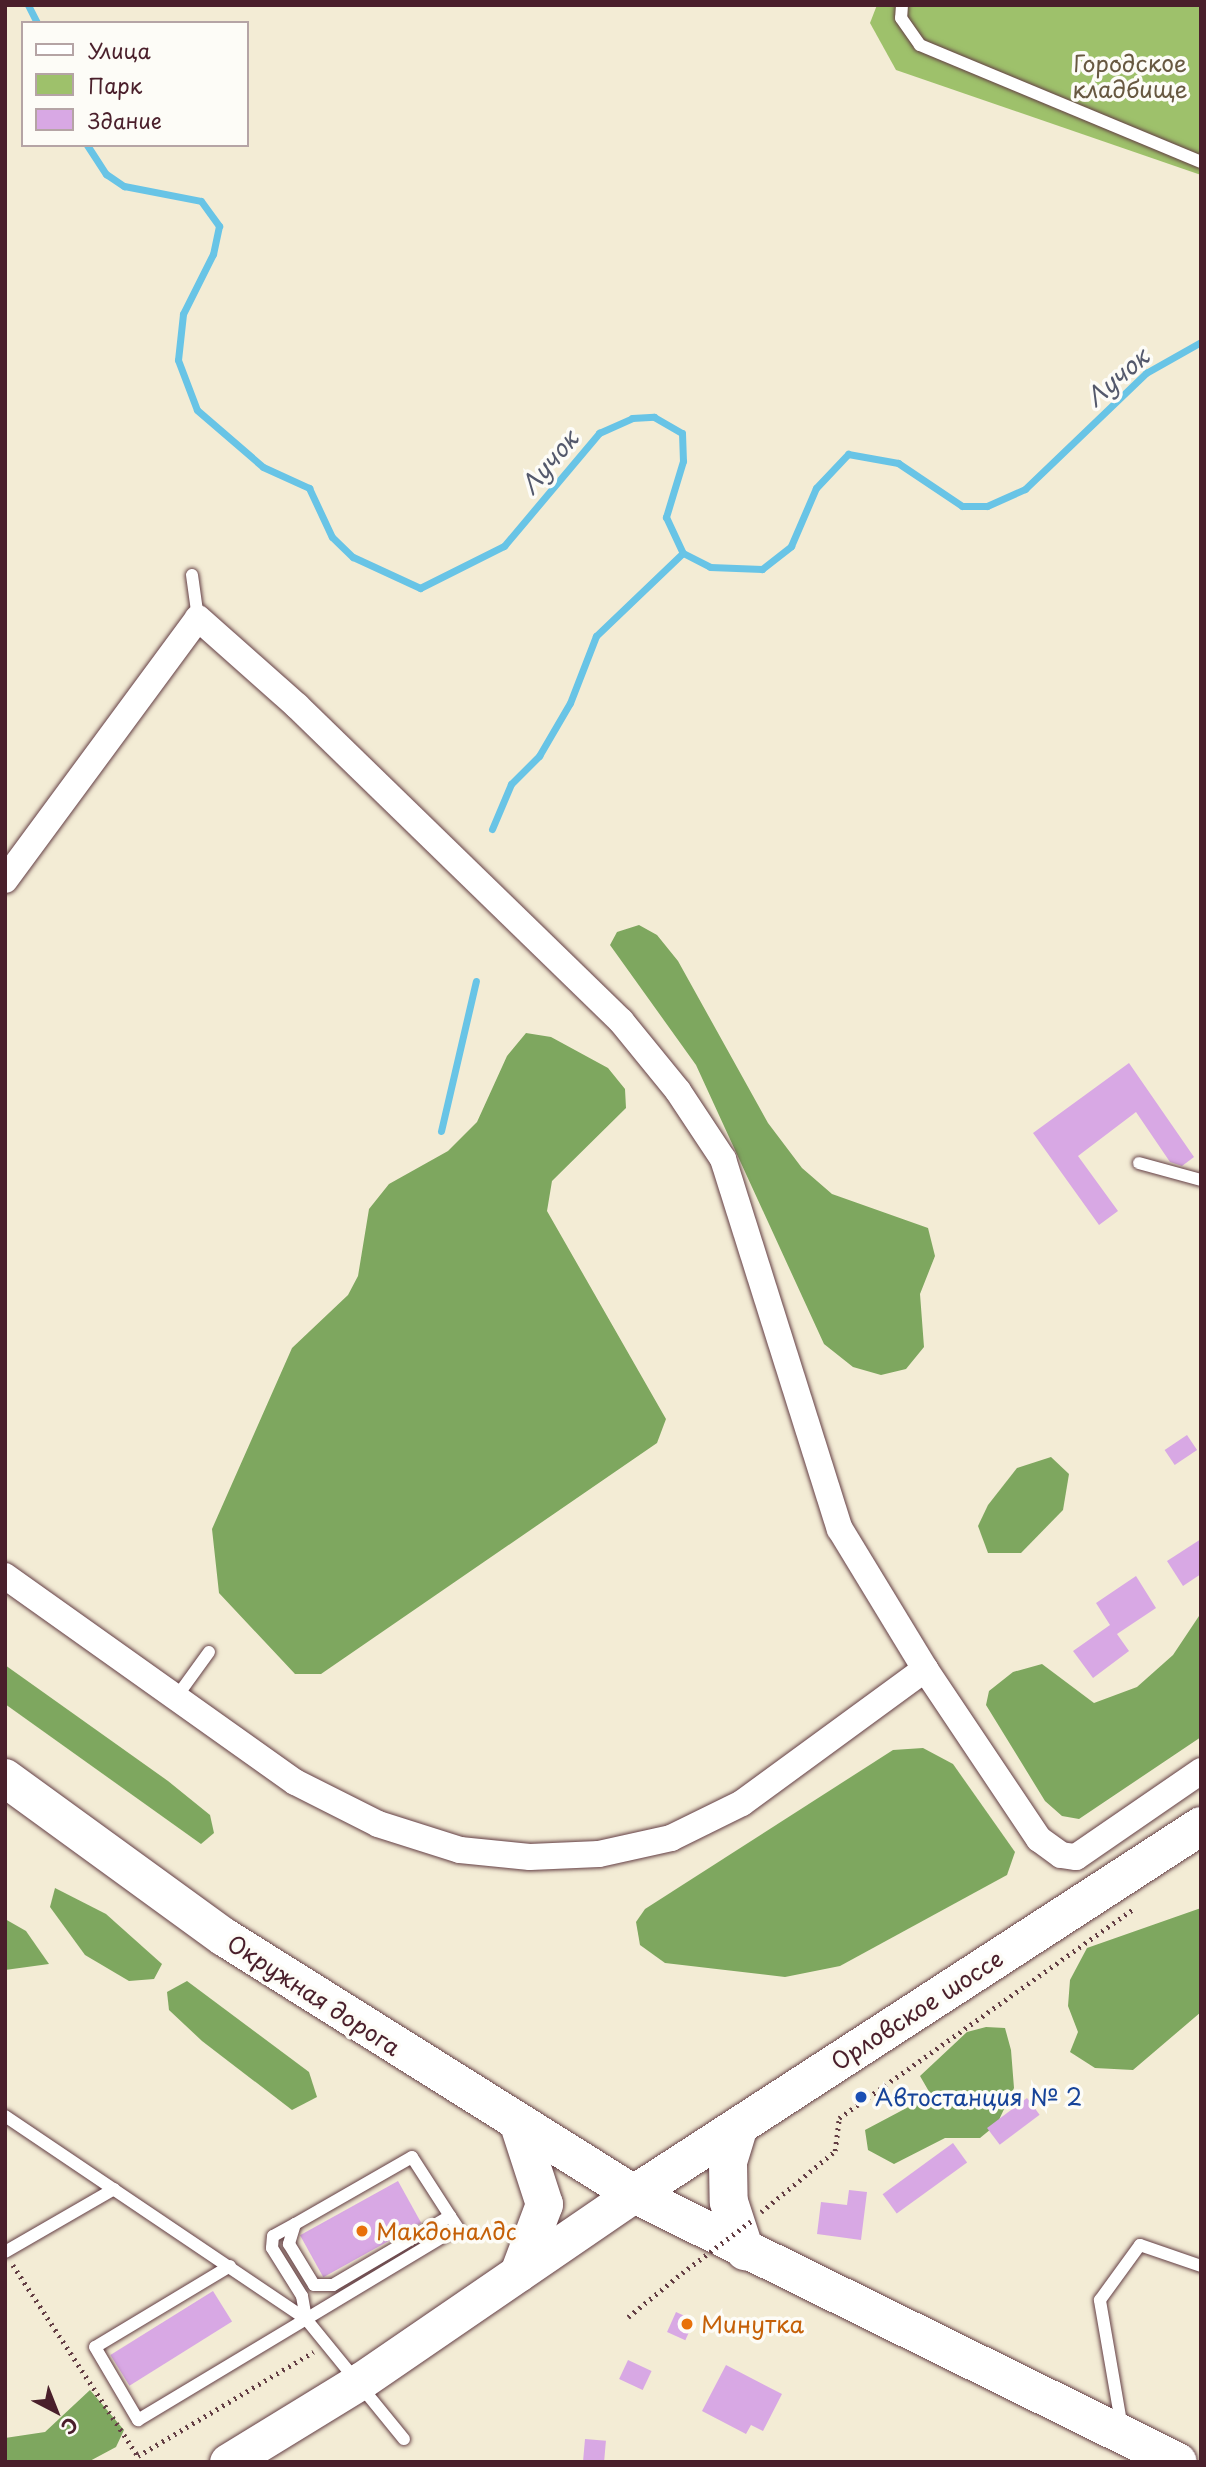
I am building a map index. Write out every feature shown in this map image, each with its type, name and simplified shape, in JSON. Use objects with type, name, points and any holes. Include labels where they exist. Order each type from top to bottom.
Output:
[{"type":"main road","name":"Окружная дорога","points":[[5,1778],[224,1937],[519,2127],[634,2194],[748,2236],[1178,2462]]},
{"type":"main road","name":"Орловское шоссе","points":[[634,2194],[1201,1826]]},
{"type":"main road","points":[[739,2126],[728,2163],[729,2202],[748,2236]]},
{"type":"main road","points":[[519,2127],[544,2204],[519,2273]]},
{"type":"main road","points":[[228,2462],[362,2380],[634,2194]]},
{"type":"street","points":[[5,880],[198,618],[297,706],[621,1021],[678,1091],[723,1158],[840,1529],[925,1669],[1039,1839],[1061,1856],[1076,1857],[1201,1771]]},
{"type":"street","points":[[5,1576],[295,1782],[378,1824],[460,1850],[557,1856],[671,1838],[742,1803],[925,1669]]},
{"type":"lane","points":[[902,5],[901,18],[920,45],[1201,162]]},
{"type":"lane","points":[[192,575],[198,618]]},
{"type":"lane","points":[[1139,1163],[1201,1180]]},
{"type":"lane","points":[[175,1699],[209,1652]]},
{"type":"lane","points":[[5,2116],[306,2319],[362,2380],[404,2439]]},
{"type":"lane","points":[[230,2266],[95,2347],[138,2420],[458,2228],[412,2157],[273,2236],[272,2248],[302,2296],[306,2319]]},
{"type":"lane","points":[[5,2252],[114,2189]]},
{"type":"lane","points":[[295,2224],[289,2244],[314,2285],[333,2285],[450,2216]]},
{"type":"lane","points":[[1123,2435],[1100,2300],[1140,2245],[1201,2266]]},
{"type":"path","points":[[628,2317],[682,2273],[748,2236],[835,2151],[839,2118],[1139,1905]]},
{"type":"path","points":[[5,2252],[138,2456],[329,2343]]},
{"type":"green space","name":"Городское кладбище","points":[[877,5],[1201,5],[1201,175],[896,70],[870,23]]},
{"type":"green space","points":[[639,925],[657,935],[678,961],[768,1123],[802,1168],[832,1194],[928,1228],[935,1256],[920,1294],[924,1347],[906,1369],[881,1375],[853,1367],[824,1344],[696,1065],[610,945],[617,932]]},
{"type":"green space","points":[[526,1033],[551,1037],[608,1068],[625,1089],[626,1108],[552,1181],[547,1211],[666,1419],[657,1443],[321,1674],[295,1674],[219,1593],[212,1529],[292,1348],[348,1295],[358,1276],[369,1209],[389,1184],[448,1151],[477,1122],[507,1056]]},
{"type":"green space","points":[[1051,1457],[1069,1474],[1063,1510],[1021,1553],[988,1553],[978,1526],[988,1505],[1017,1468]]},
{"type":"green space","points":[[1201,1613],[1201,1737],[1079,1819],[1062,1816],[1045,1801],[986,1705],[989,1691],[1013,1672],[1042,1664],[1094,1703],[1137,1687],[1173,1655]]},
{"type":"green space","points":[[5,1665],[168,1781],[210,1815],[214,1833],[201,1844],[5,1704]]},
{"type":"green space","points":[[923,1748],[953,1764],[1015,1852],[1007,1875],[840,1966],[785,1977],[665,1963],[640,1945],[636,1922],[645,1909],[893,1750]]},
{"type":"green space","points":[[55,1888],[106,1914],[162,1964],[154,1979],[129,1981],[85,1955],[50,1907]]},
{"type":"green space","points":[[1201,1908],[1201,2012],[1133,2070],[1095,2068],[1070,2052],[1078,2032],[1068,2006],[1070,1980],[1087,1948]]},
{"type":"green space","points":[[5,1919],[26,1931],[49,1964],[5,1970]]},
{"type":"green space","points":[[187,1981],[309,2072],[317,2097],[292,2110],[202,2041],[169,2010],[167,1992]]},
{"type":"green space","points":[[986,2027],[1005,2028],[1011,2050],[1014,2088],[997,2124],[980,2138],[945,2138],[894,2164],[868,2150],[865,2130],[931,2095],[920,2076],[967,2032]]},
{"type":"green space","points":[[90,2390],[124,2430],[116,2447],[88,2462],[5,2462],[5,2438],[45,2432]]},
{"type":"building","points":[[1129,1063],[1194,1157],[1182,1166],[1170,1162],[1136,1112],[1078,1156],[1118,1211],[1099,1225],[1033,1133]]},
{"type":"building","points":[[1187,1435],[1197,1450],[1175,1465],[1165,1450]]},
{"type":"building","points":[[1201,1539],[1201,1574],[1183,1586],[1167,1561]]},
{"type":"building","points":[[1136,1576],[1156,1608],[1117,1634],[1129,1651],[1093,1678],[1073,1651],[1110,1625],[1096,1603]]},
{"type":"building","points":[[1027,2098],[1040,2115],[1000,2145],[987,2128]]},
{"type":"building","points":[[953,2143],[967,2162],[897,2214],[883,2194]]},
{"type":"building","name":"Макдоналдс","points":[[398,2181],[421,2223],[323,2277],[300,2235]]},
{"type":"building","points":[[849,2190],[867,2192],[861,2240],[817,2234],[821,2202],[847,2205]]},
{"type":"building","points":[[213,2291],[232,2322],[129,2386],[110,2355]]},
{"type":"building","points":[[676,2312],[694,2320],[685,2340],[667,2332]]},
{"type":"building","points":[[628,2360],[652,2371],[643,2390],[619,2379]]},
{"type":"building","points":[[726,2365],[782,2394],[763,2431],[751,2425],[746,2434],[702,2411]]},
{"type":"building","points":[[585,2439],[606,2441],[604,2462],[583,2462]]},
{"type":"waterway","name":"Лучок","points":[[28,5],[36,21]]},
{"type":"waterway","name":"Лучок","points":[[88,147],[106,174],[124,186],[201,201],[219,226],[213,254],[183,314],[178,360],[197,410],[263,467],[309,488],[332,537],[353,557],[420,588],[504,546],[599,433],[632,418],[654,417],[682,433],[683,461],[666,517],[683,553],[710,567],[762,569],[791,546],[816,488],[848,454],[898,463],[962,506],[987,506],[1025,489],[1146,373],[1201,342]]},
{"type":"waterway","points":[[492,829],[511,784],[539,756],[570,703],[596,636],[683,553]]},
{"type":"waterway","points":[[441,1131],[476,981]]},
{"type":"place","name":"Автостанция № 2","points":[[861,2097]]},
{"type":"place","name":"Макдоналдс","points":[[362,2231]]},
{"type":"place","name":"Минутка","points":[[687,2324]]}]
